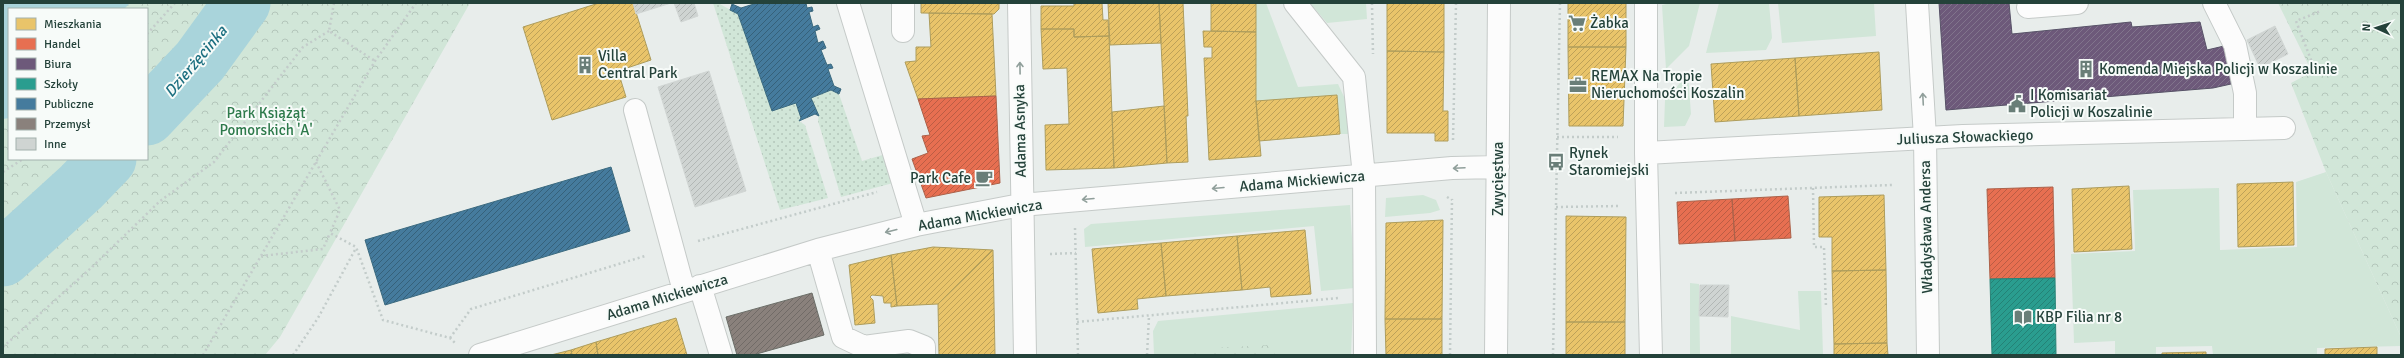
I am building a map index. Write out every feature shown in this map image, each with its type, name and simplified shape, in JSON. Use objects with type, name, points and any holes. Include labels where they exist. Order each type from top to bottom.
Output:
[{"type":"street","points":[[848,3],[916,225]]},
{"type":"street","points":[[903,3],[903,31]]},
{"type":"street","name":"Adama Asnyka","points":[[1019,3],[1021,205],[1025,355]]},
{"type":"street","points":[[1295,3],[1354,77],[1364,176],[1365,355]]},
{"type":"street","name":"Zwycięstwa","points":[[1496,355],[1499,3]]},
{"type":"street","points":[[1646,3],[1646,145],[1651,355]]},
{"type":"street","name":"Władysława Andersa","points":[[1917,3],[1925,138],[1928,355]]},
{"type":"street","points":[[2028,7],[2077,3]]},
{"type":"street","points":[[2214,3],[2235,45],[2245,93],[2245,129]]},
{"type":"street","points":[[635,110],[692,289],[721,355]]},
{"type":"street","name":"Juliusza Słowackiego","points":[[1646,145],[2284,128]]},
{"type":"street","name":"Adama Mickiewicza","points":[[470,352],[692,289],[818,250],[916,225],[1021,205],[1452,168],[1498,167]]},
{"type":"street","points":[[818,250],[843,337],[864,346],[909,341],[924,347],[924,355]]},
{"type":"path","points":[[148,33],[175,3]]},
{"type":"path","points":[[3,347],[91,268],[160,201],[214,162],[303,47],[329,31],[334,3]]},
{"type":"path","points":[[203,355],[375,61],[416,3]]},
{"type":"path","points":[[1372,3],[1373,57]]},
{"type":"path","points":[[1553,355],[1560,3]]},
{"type":"path","points":[[2314,65],[2296,21],[2321,11]]},
{"type":"path","points":[[329,31],[375,61]]},
{"type":"path","points":[[1557,137],[1646,145]]},
{"type":"path","points":[[3,172],[21,160]]},
{"type":"path","points":[[261,256],[322,249],[340,210],[316,162]]},
{"type":"path","points":[[1556,207],[1647,206],[1663,194],[1892,185]]},
{"type":"path","points":[[1813,188],[1814,247],[1824,247],[1826,308]]},
{"type":"path","points":[[1440,193],[1452,200]]},
{"type":"path","points":[[1075,227],[1078,355]]},
{"type":"path","points":[[330,233],[356,247],[383,320],[450,338],[470,352]]},
{"type":"path","points":[[293,355],[318,318],[356,247]]},
{"type":"path","points":[[1077,322],[1364,296]]},
{"type":"path","points":[[1147,355],[1149,316]]},
{"type":"green space","name":"Park Książąt Pomorskich 'A'","points":[[3,3],[470,3],[280,337],[265,355],[3,355]]},
{"type":"green space","points":[[713,3],[718,3],[738,14],[772,111],[796,103],[801,118],[799,121],[805,125],[828,198],[780,210]]},
{"type":"green space","points":[[1256,3],[1266,3],[1298,87],[1338,84],[1346,101],[1349,134],[1340,134],[1337,95],[1256,101]]},
{"type":"green space","points":[[1310,3],[1366,3],[1367,19],[1327,23]]},
{"type":"green space","points":[[1671,3],[1700,3],[1689,46],[1666,69],[1662,5]]},
{"type":"green space","points":[[1719,3],[1769,3],[1772,38],[1766,50],[1706,53]]},
{"type":"green space","points":[[1778,3],[1874,3],[1876,36],[1782,43]]},
{"type":"green space","points":[[2278,3],[2401,3],[2401,337],[2326,172],[2291,83],[2312,72]]},
{"type":"green space","points":[[1688,74],[1691,114],[1685,126],[1664,127],[1665,100]]},
{"type":"green space","points":[[831,90],[839,94],[862,161],[886,154],[893,183],[841,197],[818,121],[819,114],[816,112],[811,98]]},
{"type":"green space","points":[[2326,172],[2401,337],[2401,346],[2317,348],[2317,355],[2213,355],[2212,346],[2156,347],[2156,355],[2115,355],[2115,341],[2074,343],[2071,254],[2135,251],[2133,190],[2219,188],[2220,250],[2297,247],[2296,182]]},
{"type":"green space","points":[[1423,195],[1436,200],[1440,210],[1430,213],[1385,217],[1386,198]]},
{"type":"green space","points":[[1350,205],[1355,288],[1321,291],[1314,226],[1085,247],[1084,229],[1091,224]]},
{"type":"green space","points":[[1690,283],[1699,284],[1700,355],[1690,355]]},
{"type":"green space","points":[[1798,291],[1821,291],[1823,355],[1731,355],[1731,316],[1800,330]]},
{"type":"green space","points":[[1353,303],[1351,355],[1154,355],[1153,331],[1158,321]]},
{"type":"green space","points":[[1274,345],[1275,355],[1188,355],[1188,349]]},
{"type":"water","points":[[3,3],[130,3],[125,8],[8,8],[8,118],[3,119]]},
{"type":"building: Mieszkania","name":"Villa Central Park","points":[[599,3],[633,3],[651,60],[618,71],[626,97],[552,120],[523,27]]},
{"type":"building: Mieszkania","points":[[921,3],[999,3],[999,9],[994,14],[921,13]]},
{"type":"building: Mieszkania","points":[[1074,3],[1102,3],[1103,20],[1108,20],[1109,36],[1074,37],[1074,29],[1041,29],[1041,6],[1074,6]]},
{"type":"building: Mieszkania","points":[[1108,3],[1159,3],[1161,43],[1110,45]]},
{"type":"building: Mieszkania","points":[[1159,3],[1183,3],[1188,116],[1186,116],[1188,162],[1167,163]]},
{"type":"building: Mieszkania","points":[[1211,3],[1256,3],[1256,32],[1211,31]]},
{"type":"building: Mieszkania","points":[[1387,3],[1444,3],[1444,52],[1387,51]]},
{"type":"building: Mieszkania","points":[[1568,3],[1626,3],[1626,47],[1568,47]]},
{"type":"building: Mieszkania","points":[[929,13],[992,14],[996,96],[918,99],[905,62],[916,61],[916,47],[931,47]]},
{"type":"building: Mieszkania","points":[[1041,29],[1074,29],[1074,37],[1109,36],[1114,168],[1046,170],[1045,125],[1069,124],[1067,68],[1043,69]]},
{"type":"building: Mieszkania","points":[[1203,31],[1256,32],[1256,101],[1261,156],[1209,160],[1204,58],[1212,58],[1212,47],[1204,47]]},
{"type":"building: Mieszkania","points":[[1568,47],[1626,47],[1623,126],[1569,126]]},
{"type":"building: Mieszkania","points":[[1387,51],[1444,52],[1443,111],[1448,111],[1448,141],[1435,141],[1435,133],[1387,133]]},
{"type":"building: Mieszkania","points":[[1879,52],[1882,110],[1799,116],[1795,58]]},
{"type":"building: Mieszkania","points":[[1795,58],[1799,116],[1715,122],[1711,64]]},
{"type":"building: Mieszkania","points":[[1337,95],[1340,134],[1259,141],[1256,101]]},
{"type":"building: Mieszkania","points":[[1164,106],[1167,163],[1114,168],[1112,112]]},
{"type":"building: Mieszkania","points":[[2293,182],[2294,245],[2238,247],[2237,184]]},
{"type":"building: Mieszkania","points":[[2129,186],[2132,249],[2074,252],[2072,189]]},
{"type":"building: Mieszkania","points":[[1884,195],[1886,270],[1832,271],[1832,237],[1819,237],[1819,197]]},
{"type":"building: Mieszkania","points":[[1566,216],[1626,217],[1625,322],[1566,322]]},
{"type":"building: Mieszkania","points":[[1443,220],[1442,319],[1385,319],[1386,223]]},
{"type":"building: Mieszkania","points":[[1305,230],[1311,294],[1271,297],[1270,287],[1242,290],[1237,236]]},
{"type":"building: Mieszkania","points":[[1237,236],[1242,290],[1166,296],[1161,243]]},
{"type":"building: Mieszkania","points":[[1161,243],[1166,296],[1137,299],[1138,309],[1098,313],[1092,249]]},
{"type":"building: Mieszkania","points":[[933,247],[993,250],[938,304],[897,306],[891,255]]},
{"type":"building: Mieszkania","points":[[993,250],[995,355],[939,355],[938,304]]},
{"type":"building: Mieszkania","points":[[891,255],[897,306],[891,307],[891,303],[884,303],[883,296],[872,295],[870,297],[873,300],[875,323],[855,325],[849,265]]},
{"type":"building: Mieszkania","points":[[1886,270],[1887,343],[1834,344],[1832,271]]},
{"type":"building: Mieszkania","points":[[676,318],[687,355],[598,355],[596,342]]},
{"type":"building: Mieszkania","points":[[1385,319],[1442,319],[1442,355],[1386,355]]},
{"type":"building: Mieszkania","points":[[1566,322],[1625,322],[1625,355],[1566,355]]},
{"type":"building: Mieszkania","points":[[596,342],[598,355],[572,355],[571,350]]},
{"type":"building: Mieszkania","points":[[1887,343],[1888,355],[1834,355],[1834,344]]},
{"type":"building: Mieszkania","points":[[2377,347],[2377,355],[2325,355],[2325,349]]},
{"type":"building: Mieszkania","points":[[571,350],[572,355],[551,355]]},
{"type":"building: Mieszkania","points":[[2206,352],[2206,355],[2162,355],[2162,353]]},
{"type":"building: Handel","points":[[996,96],[1000,183],[926,198],[912,159],[928,153],[922,136],[930,135],[918,99]]},
{"type":"building: Handel","points":[[2053,187],[2055,278],[1990,279],[1987,189]]},
{"type":"building: Handel","points":[[1788,196],[1791,238],[1735,241],[1732,199]]},
{"type":"building: Handel","points":[[1732,199],[1735,241],[1679,244],[1677,202]]},
{"type":"building: Biura","name":"Komenda Miejska Policji w Koszalinie","points":[[1939,3],[2009,3],[2012,34],[2131,22],[2132,27],[2200,22],[2207,50],[2224,46],[2231,84],[2213,88],[1946,110]]},
{"type":"building: Szkoły","name":"KBP Filia nr 8","points":[[2055,278],[2056,355],[1992,355],[1990,279]]},
{"type":"building: Publiczne","points":[[757,3],[806,3],[807,8],[812,7],[813,11],[809,12],[813,27],[818,25],[820,29],[815,31],[818,43],[823,41],[826,48],[821,50],[827,65],[831,64],[833,68],[828,69],[834,86],[841,89],[839,94],[831,90],[811,98],[819,116],[815,114],[799,121],[801,118],[796,103],[772,111],[738,14],[730,10],[732,4],[741,8]]},
{"type":"building: Publiczne","points":[[611,167],[630,231],[385,305],[365,240]]},
{"type":"building: Przemysł","points":[[812,293],[824,335],[753,355],[737,355],[726,317]]},
{"type":"building: Inne","points":[[633,3],[671,3],[636,14]]},
{"type":"building: Inne","points":[[674,3],[694,3],[698,16],[681,22]]},
{"type":"building: Inne","points":[[2275,26],[2288,54],[2260,68],[2247,40]]},
{"type":"building: Inne","points":[[709,71],[746,191],[695,207],[658,87]]},
{"type":"building: Inne","points":[[1700,285],[1729,285],[1728,317],[1699,316]]},
{"type":"waterway","name":"Dzierżęcinka","points":[[148,116],[200,61],[242,3]]},
{"type":"waterway","name":"Dzierżęcinka","points":[[3,258],[81,187],[107,160]]},
{"type":"place","name":"Żabka","points":[[1577,23]]},
{"type":"place","name":"Villa Central Park","points":[[585,65]]},
{"type":"place","name":"Komenda Miejska Policji w Koszalinie","points":[[2086,69]]},
{"type":"place","name":"REMAX Na Tropie Nieruchomości Koszalin","points":[[1578,85]]},
{"type":"place","name":"I Komisariat Policji w Koszalinie","points":[[2017,104]]},
{"type":"place","name":"Rynek Staromiejski","points":[[1556,162]]},
{"type":"place","name":"Park Cafe","points":[[984,178]]},
{"type":"place","name":"KBP Filia nr 8","points":[[2023,317]]}]
